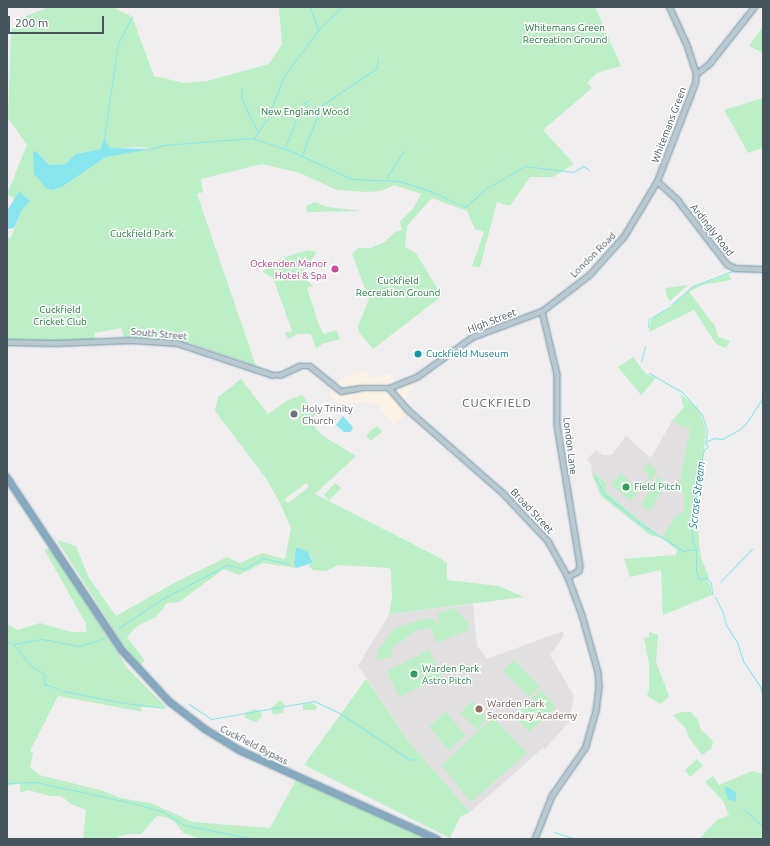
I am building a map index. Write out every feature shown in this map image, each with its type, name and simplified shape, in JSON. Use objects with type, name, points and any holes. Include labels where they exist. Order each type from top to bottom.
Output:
[{"type":"highway","name":"Cuckfield Bypass","points":[[7,476],[122,650],[170,702],[205,729],[241,750],[437,839]]},
{"type":"main road","points":[[669,7],[696,74],[705,68],[754,7]]},
{"type":"main road","name":"Whitemans Green","points":[[657,181],[689,100],[696,74]]},
{"type":"main road","name":"Ardingly Road","points":[[657,181],[677,199],[727,264],[735,268],[763,270]]},
{"type":"main road","name":"London Road","points":[[542,310],[583,280],[612,252],[624,236],[657,181]]},
{"type":"main road","name":"High Street","points":[[341,391],[359,388],[390,388],[427,371],[472,337],[542,310]]},
{"type":"main road","name":"London Lane","points":[[542,310],[557,374],[557,425],[580,565],[579,571],[568,577]]},
{"type":"main road","name":"South Street","points":[[7,342],[55,343],[132,340],[177,343],[273,375],[280,375],[299,366],[310,366],[341,391]]},
{"type":"main road","name":"Broad Street","points":[[390,388],[407,409],[519,509],[548,541],[568,577],[582,615],[600,687],[593,724],[579,760],[552,796],[535,839]]},
{"type":"shaded area","points":[[357,372],[369,372],[369,377],[390,374],[394,386],[408,380],[413,389],[405,394],[408,397],[401,403],[409,411],[407,414],[394,425],[376,403],[367,404],[366,401],[350,404],[345,401],[338,404],[334,401],[330,394],[331,388],[337,382]]},
{"type":"shaded area","points":[[684,407],[698,408],[706,430],[676,547],[632,515],[607,492],[606,483],[598,475],[592,475],[591,464],[587,459],[596,450],[603,455],[611,455],[626,436],[651,458],[672,421]]},
{"type":"shaded area","name":"Warden Park Secondary Academy","points":[[473,604],[477,646],[487,659],[563,631],[564,636],[550,655],[574,696],[569,722],[545,749],[543,748],[470,812],[409,742],[358,666],[389,614]]},
{"type":"green space","points":[[48,7],[113,7],[129,15],[133,19],[154,76],[184,83],[207,81],[269,64],[282,44],[279,7],[595,7],[621,66],[597,73],[587,83],[592,88],[543,130],[574,164],[553,177],[530,177],[510,206],[497,202],[480,267],[472,266],[484,232],[475,229],[467,211],[432,198],[407,226],[405,247],[416,253],[442,296],[373,349],[360,334],[358,326],[369,299],[352,254],[358,248],[371,248],[386,241],[395,232],[402,230],[400,221],[413,209],[421,194],[394,185],[381,191],[367,192],[337,190],[300,173],[262,164],[201,179],[203,192],[197,194],[256,366],[190,343],[124,337],[121,328],[94,333],[96,341],[7,342],[7,238],[11,237],[22,210],[30,201],[18,192],[15,199],[7,194],[27,145],[8,118],[11,31],[22,18]],"holes":[[[137,147],[150,148],[106,157],[62,187],[37,152],[49,165],[65,164],[76,154],[101,149]]]},
{"type":"green space","points":[[763,26],[763,53],[749,46]]},
{"type":"green space","points":[[763,98],[763,148],[748,153],[724,110]]},
{"type":"green space","points":[[315,202],[327,207],[362,211],[307,212],[306,206]]},
{"type":"green space","points":[[308,250],[317,252],[310,262],[315,266],[301,271],[304,277],[313,286],[307,288],[319,325],[324,334],[336,330],[340,339],[322,344],[316,349],[311,334],[298,334],[288,339],[285,333],[292,331],[273,278],[262,272],[282,258]]},
{"type":"green space","points":[[729,274],[731,280],[702,285],[689,292],[715,326],[718,337],[730,341],[726,348],[718,345],[714,341],[694,310],[649,332],[651,318],[667,310],[694,286]]},
{"type":"green space","points":[[688,285],[670,301],[667,297],[665,288]]},
{"type":"green space","points":[[633,357],[646,374],[656,378],[641,395],[618,367]]},
{"type":"green space","points":[[241,379],[268,414],[288,400],[302,395],[316,414],[310,422],[323,436],[356,456],[315,494],[440,558],[447,563],[447,580],[498,586],[524,597],[389,614],[392,597],[391,570],[389,568],[338,565],[326,571],[313,570],[309,566],[313,563],[311,556],[296,547],[294,562],[296,568],[263,563],[239,575],[224,569],[179,602],[167,603],[156,617],[137,626],[127,637],[145,661],[140,665],[121,641],[57,540],[76,546],[89,578],[116,616],[174,583],[227,557],[240,563],[262,553],[285,559],[291,528],[280,503],[265,477],[215,411],[218,397]],"holes":[[[306,483],[309,487],[288,503],[285,500],[280,503]]]},
{"type":"green space","points":[[680,394],[698,408],[706,430],[697,522],[701,558],[709,576],[707,580],[711,587],[712,595],[663,615],[661,570],[630,577],[624,559],[676,555],[677,550],[662,538],[675,517],[684,512],[684,494],[679,486],[690,429],[672,421],[684,407]]},
{"type":"green space","points":[[377,426],[382,432],[370,441],[366,435]]},
{"type":"green space","points":[[649,463],[657,472],[645,489],[642,485],[650,476],[643,469]]},
{"type":"green space","name":"Field Pitch","points":[[621,473],[640,491],[630,501],[611,484]]},
{"type":"green space","points":[[592,475],[598,475],[606,483],[607,492],[662,538],[650,535],[601,496]]},
{"type":"green space","points":[[657,477],[667,482],[650,511],[641,505]]},
{"type":"green space","points":[[335,483],[341,488],[329,501],[324,495]]},
{"type":"green space","points":[[44,549],[51,549],[128,669],[167,708],[140,707],[143,712],[58,696],[30,751],[33,753],[30,767],[39,775],[104,791],[120,798],[151,803],[193,822],[270,828],[296,780],[428,839],[202,839],[183,833],[175,822],[166,817],[157,816],[141,834],[119,836],[118,839],[83,839],[86,810],[71,804],[61,796],[50,796],[28,790],[20,793],[20,783],[7,786],[7,624],[18,630],[40,623],[71,632],[87,632],[86,624]]},
{"type":"green space","points":[[454,608],[468,622],[469,630],[436,643],[431,628],[417,630],[392,648],[391,657],[377,660],[378,650],[395,628],[423,619],[435,619],[437,624],[439,621],[437,614]]},
{"type":"green space","points":[[649,632],[658,635],[656,662],[669,696],[661,704],[647,696],[649,690],[649,664],[644,638],[649,637]]},
{"type":"green space","name":"Warden Park Astro Pitch","points":[[429,650],[442,677],[399,697],[387,671]]},
{"type":"green space","points":[[514,660],[540,687],[529,697],[503,671]]},
{"type":"green space","points":[[366,679],[409,742],[470,812],[460,817],[450,838],[304,765]]},
{"type":"green space","points":[[541,690],[556,707],[529,732],[514,715]]},
{"type":"green space","points":[[280,700],[285,705],[283,713],[273,714],[271,708]]},
{"type":"green space","points":[[472,701],[487,718],[478,730],[460,713]]},
{"type":"green space","points":[[311,703],[317,706],[316,710],[303,710],[303,704]]},
{"type":"green space","points":[[255,709],[262,713],[261,718],[256,722],[245,718],[245,713]]},
{"type":"green space","points":[[446,712],[466,736],[448,750],[429,726]]},
{"type":"green space","points":[[682,712],[691,712],[698,720],[701,730],[713,741],[711,749],[702,755],[689,738],[686,729],[673,715]]},
{"type":"green space","points":[[493,718],[527,753],[471,802],[441,765]]},
{"type":"green space","points":[[697,759],[703,766],[690,777],[685,770]]},
{"type":"green space","points":[[752,771],[763,774],[763,839],[699,839],[717,820],[729,815],[723,801],[705,782],[713,776],[719,785]]},
{"type":"water","points":[[104,138],[110,148],[151,149],[106,157],[62,187],[52,190],[46,188],[34,174],[33,151],[37,152],[49,165],[65,164],[76,154],[101,149]]},
{"type":"water","points":[[19,191],[30,201],[22,210],[14,228],[7,229],[7,211]]},
{"type":"water","points":[[343,416],[353,427],[351,432],[344,432],[336,425]]},
{"type":"water","points":[[296,547],[308,552],[313,563],[296,568],[294,563]]},
{"type":"water","points":[[724,786],[736,792],[736,802],[728,799]]},
{"type":"waterway","points":[[310,7],[318,29]]},
{"type":"waterway","points":[[254,138],[267,119],[284,76],[318,30],[342,7]]},
{"type":"waterway","points":[[104,138],[118,43],[132,17]]},
{"type":"waterway","points":[[301,157],[321,106],[377,68],[378,58]]},
{"type":"waterway","points":[[242,88],[241,98],[257,131]]},
{"type":"waterway","points":[[285,148],[302,104],[308,101]]},
{"type":"waterway","points":[[151,149],[163,145],[253,138],[291,151],[352,179],[399,181],[432,192],[465,207],[487,188],[525,166],[573,172],[583,166],[589,170]]},
{"type":"waterway","points":[[386,178],[404,150]]},
{"type":"waterway","points":[[671,305],[693,286],[732,271]]},
{"type":"waterway","points":[[653,317],[669,307]]},
{"type":"waterway","points":[[648,327],[649,318]]},
{"type":"waterway","points":[[641,361],[645,347]]},
{"type":"waterway","points":[[649,373],[683,393],[702,415],[707,430],[706,440]]},
{"type":"waterway","name":"Scrase Stream","points":[[712,594],[711,583],[707,578],[699,579],[696,571],[696,548],[692,541],[693,509],[700,483],[698,475],[704,450],[708,446],[705,442],[714,438],[722,439],[740,429],[747,422],[763,397]]},
{"type":"waterway","points":[[595,477],[603,493],[638,522],[683,551],[695,549]]},
{"type":"waterway","points":[[720,582],[752,549]]},
{"type":"waterway","points":[[119,628],[160,600],[227,565],[244,569],[263,558],[288,564]]},
{"type":"waterway","name":"Scrase Stream","points":[[715,597],[723,613],[726,625],[737,642],[743,661],[760,686],[763,697]]},
{"type":"waterway","points":[[13,644],[42,639],[79,646],[105,638]]},
{"type":"waterway","points":[[7,642],[13,644],[31,666],[44,674],[44,684],[61,690]]},
{"type":"waterway","points":[[63,691],[118,702],[164,708]]},
{"type":"waterway","points":[[189,704],[211,719],[314,701],[338,712],[410,760],[416,758]]},
{"type":"waterway","points":[[7,783],[35,782],[133,803],[164,812],[184,825],[255,839]]},
{"type":"waterway","points":[[743,808],[752,817]]},
{"type":"waterway","points":[[753,818],[763,826]]},
{"type":"waterway","points":[[554,832],[575,839]]},
{"type":"place","name":"Ockenden Manor Hotel & Spa","points":[[335,269]]},
{"type":"place","name":"Cuckfield Museum","points":[[418,354]]},
{"type":"place","name":"Holy Trinity Church","points":[[294,414]]},
{"type":"place","name":"Field Pitch","points":[[626,487]]},
{"type":"place","name":"Warden Park Astro Pitch","points":[[414,674]]},
{"type":"place","name":"Warden Park Secondary Academy","points":[[479,709]]},
{"type":"district","name":"CUCKFIELD","points":[[497,403]]},
{"type":"park label","name":"Whitemans Green Recreation Ground","points":[[565,32]]},
{"type":"park label","name":"New England Wood","points":[[305,112]]},
{"type":"park label","name":"Cuckfield Park","points":[[142,234]]},
{"type":"park label","name":"Cuckfield Recreation Ground","points":[[398,286]]},
{"type":"park label","name":"Cuckfield Cricket Club","points":[[60,314]]}]
